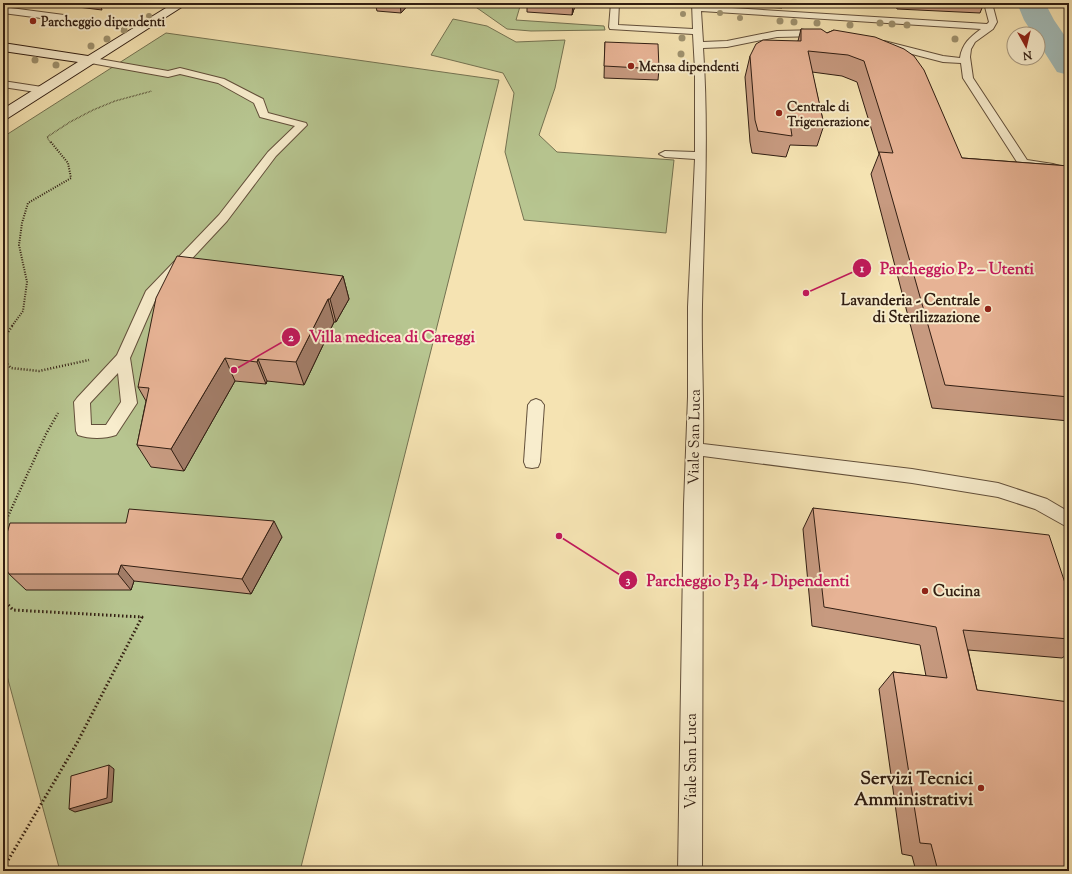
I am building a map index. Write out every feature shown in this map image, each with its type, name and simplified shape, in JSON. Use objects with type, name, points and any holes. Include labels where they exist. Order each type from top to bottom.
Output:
[{"type":"main road","points":[[3,115],[88,60],[182,3]]},
{"type":"main road","points":[[3,47],[88,60]]},
{"type":"lane","points":[[614,3],[613,27],[697,32]]},
{"type":"lane","points":[[988,3],[993,22],[990,27],[972,40],[968,45],[965,52],[968,78],[1023,163],[1052,167],[1065,171],[1069,174]]},
{"type":"lane","points":[[696,6],[990,27]]},
{"type":"lane","name":"Viale San Luca","points":[[690,871],[695,307],[701,156],[708,55],[698,45],[696,6]]},
{"type":"lane","points":[[3,10],[64,18]]},
{"type":"lane","points":[[817,33],[820,44]]},
{"type":"lane","points":[[698,45],[722,45],[777,34],[832,34]]},
{"type":"lane","points":[[708,55],[737,42]]},
{"type":"lane","points":[[875,42],[943,59],[966,61]]},
{"type":"lane","points":[[88,60],[168,74],[180,71],[220,81],[259,101],[264,115],[302,125],[272,154],[223,218],[150,294],[123,358],[82,402],[84,431],[110,431],[129,403],[123,358]]},
{"type":"lane","points":[[3,84],[42,90]]},
{"type":"lane","points":[[664,154],[701,156]]},
{"type":"lane","points":[[532,462],[536,405]]},
{"type":"lane","points":[[694,448],[912,476],[998,490],[1041,504],[1067,518]]},
{"type":"path","points":[[3,339],[23,311],[27,282],[19,245],[22,223],[28,203],[72,178],[68,163],[48,137],[72,119],[111,102],[140,97],[161,86],[168,74]]},
{"type":"path","points":[[3,360],[11,368],[39,371],[89,360],[123,358]]},
{"type":"path","points":[[85,367],[89,360]]},
{"type":"path","points":[[3,527],[46,434],[61,407]]},
{"type":"path","points":[[3,599],[13,610],[142,617],[77,743],[3,869]]},
{"type":"green space","points":[[470,3],[521,3],[516,20],[604,26],[605,30],[531,31],[507,29]]},
{"type":"green space","points":[[453,19],[487,26],[516,42],[565,40],[555,88],[539,135],[557,152],[674,160],[666,233],[524,220],[505,152],[514,93],[503,73],[431,55]]},
{"type":"green space","points":[[166,33],[499,80],[300,871],[60,871],[3,661],[3,137]]},
{"type":"building","name":"Lavanderia - Centrale di Sterilizzazione","points":[[801,29],[821,29],[827,33],[834,30],[875,37],[904,49],[914,56],[924,70],[962,158],[1069,166],[1069,397],[945,385],[879,152],[893,153],[864,61],[848,55],[808,51],[824,125],[790,123],[792,136],[758,131],[755,120],[750,56],[756,44],[763,40],[801,41]]},
{"type":"building","points":[[605,42],[658,44],[659,69],[604,66]]},
{"type":"building","points":[[177,256],[343,276],[330,299],[328,299],[296,362],[258,359],[257,362],[225,358],[171,449],[137,445],[149,388],[138,387],[156,298]]},
{"type":"building","points":[[813,508],[1049,535],[1069,595],[1069,639],[963,630],[977,690],[1069,702],[1069,871],[938,871],[931,844],[920,843],[893,672],[947,678],[936,627],[824,607]]},
{"type":"building","points":[[129,509],[274,521],[242,579],[121,565],[118,574],[9,574],[4,565],[3,547],[10,523],[126,523]]},
{"type":"building","points":[[109,765],[107,798],[69,809],[71,776]]},
{"type":"waterway","points":[[1031,3],[1039,20],[1069,65]]},
{"type":"place","name":"Parcheggio dipendenti","points":[[33,21]]},
{"type":"place","name":"Mensa dipendenti","points":[[631,66]]},
{"type":"place","name":"Centrale di Trigenerazione","points":[[779,113]]},
{"type":"place","name":"Parcheggio P2 – Utenti","points":[[806,293]]},
{"type":"place","name":"Lavanderia - Centrale di Sterilizzazione","points":[[988,309]]},
{"type":"place","name":"Villa medicea di Careggi","points":[[234,370]]},
{"type":"place","name":"Parcheggio P3 P4 - Dipendenti","points":[[559,536]]},
{"type":"place","name":"Cucina","points":[[925,591]]},
{"type":"place","name":"Servizi Tecnici Amministrativi","points":[[981,788]]}]
